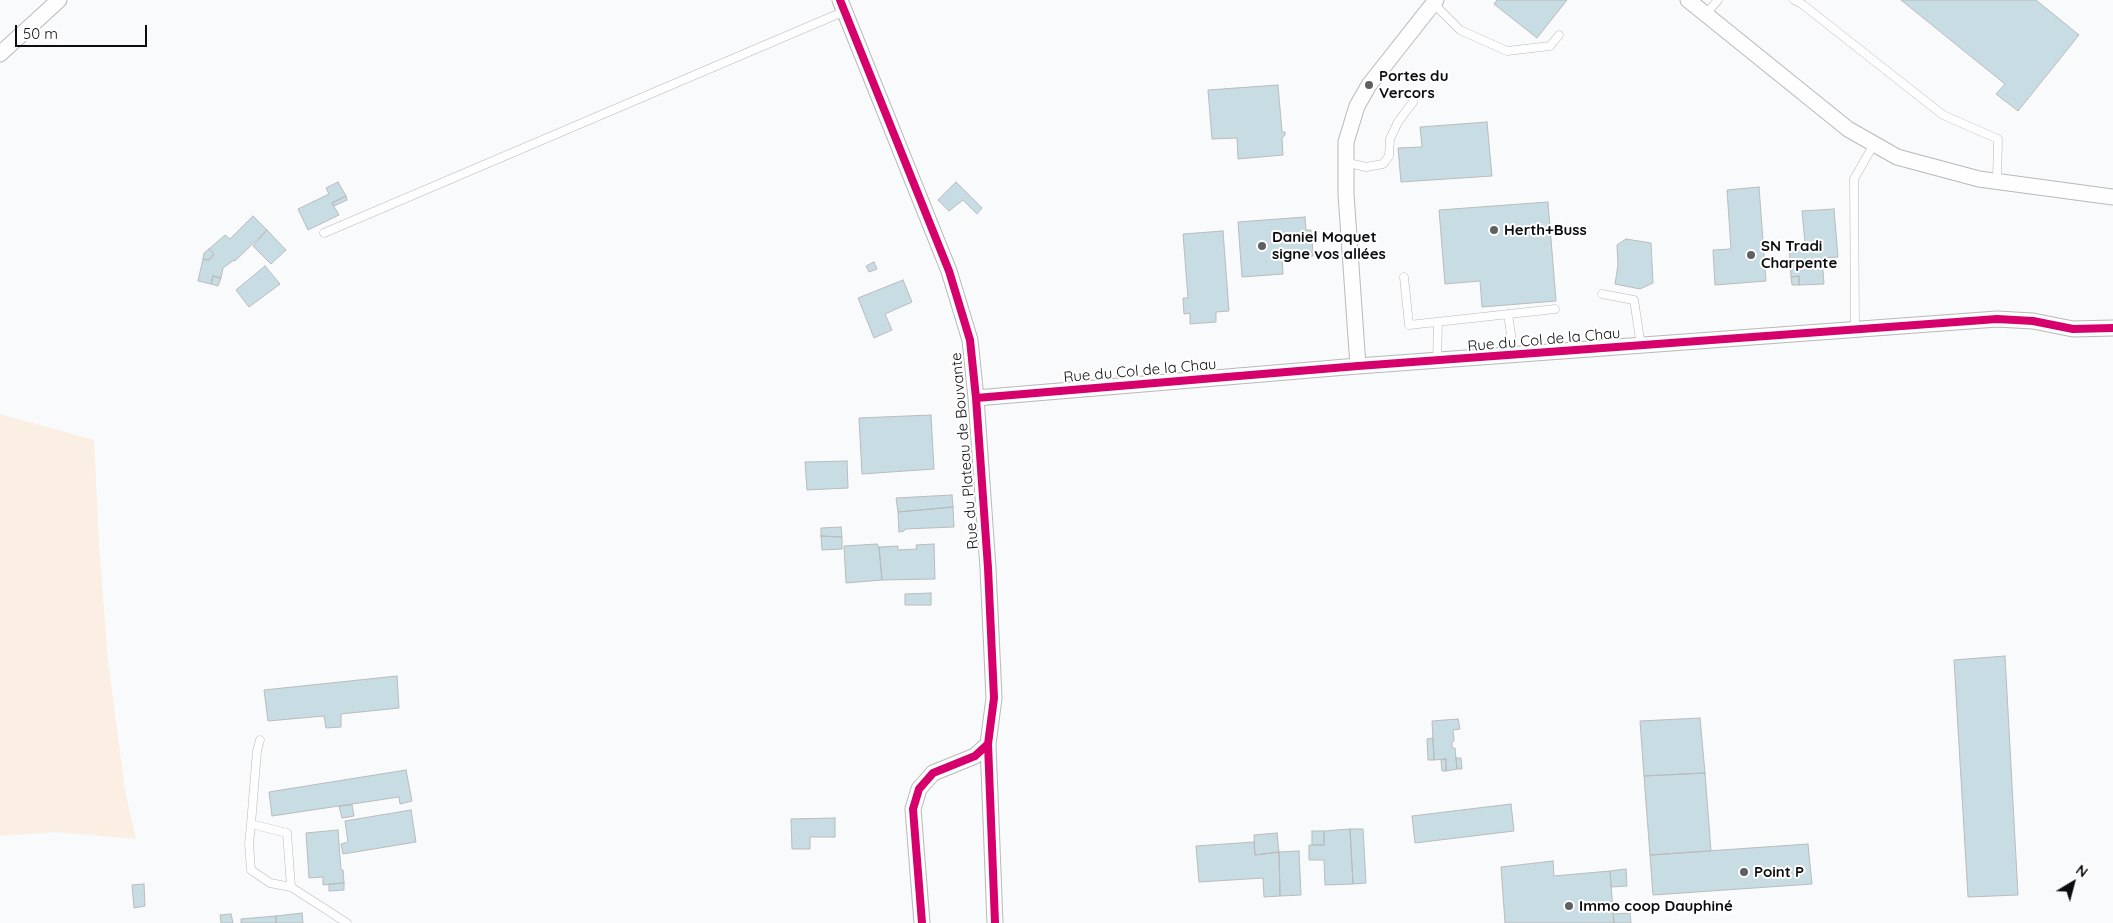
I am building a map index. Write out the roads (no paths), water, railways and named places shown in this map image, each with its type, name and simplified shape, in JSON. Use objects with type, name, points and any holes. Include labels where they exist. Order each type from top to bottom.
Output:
[{"type":"street","points":[[0,54],[59,0]]},
{"type":"street","points":[[1688,0],[1848,129],[1898,157],[1979,179],[2113,197]]},
{"type":"street","points":[[1358,366],[1344,162],[1346,142],[1357,106],[1369,85],[1435,2]]},
{"type":"street","name":"Rue du Plateau de Bouvante","points":[[842,5],[949,271],[970,340],[988,568],[994,698],[988,744],[995,923]]},
{"type":"street","name":"Rue du Col de la Chau","points":[[976,398],[1358,366],[1437,362],[1997,319],[2033,321],[2073,329],[2113,328]]},
{"type":"street","points":[[922,923],[914,809],[919,789],[933,773],[975,756],[988,744]]},
{"type":"lane","points":[[1706,14],[1718,0]]},
{"type":"lane","points":[[1794,0],[1802,4],[1943,115],[1998,139],[1997,181]]},
{"type":"lane","points":[[1435,2],[1460,30],[1507,51],[1550,46],[1560,35]]},
{"type":"lane","points":[[324,233],[842,5]]},
{"type":"lane","points":[[1344,162],[1366,167],[1384,164],[1389,156],[1390,139],[1398,122],[1412,102]]},
{"type":"lane","points":[[1855,329],[1854,179],[1874,144]]},
{"type":"lane","points":[[1404,277],[1409,325],[1555,309]]},
{"type":"lane","points":[[1602,294],[1634,300],[1641,346]]},
{"type":"lane","points":[[1508,314],[1514,356]]},
{"type":"lane","points":[[1437,362],[1438,322]]},
{"type":"lane","points":[[260,740],[257,751],[249,844],[250,870],[270,883],[291,887],[347,923]]},
{"type":"lane","points":[[251,824],[287,833],[291,887]]},
{"type":"place","name":"Portes du Vercors","points":[[1369,85]]},
{"type":"place","name":"Herth+Buss","points":[[1494,230]]},
{"type":"place","name":"Daniel Moquet signe vos allées","points":[[1262,246]]},
{"type":"place","name":"SN Tradi Charpente","points":[[1751,255]]},
{"type":"place","name":"Point P","points":[[1744,872]]},
{"type":"place","name":"Immo coop Dauphiné","points":[[1569,906]]}]
